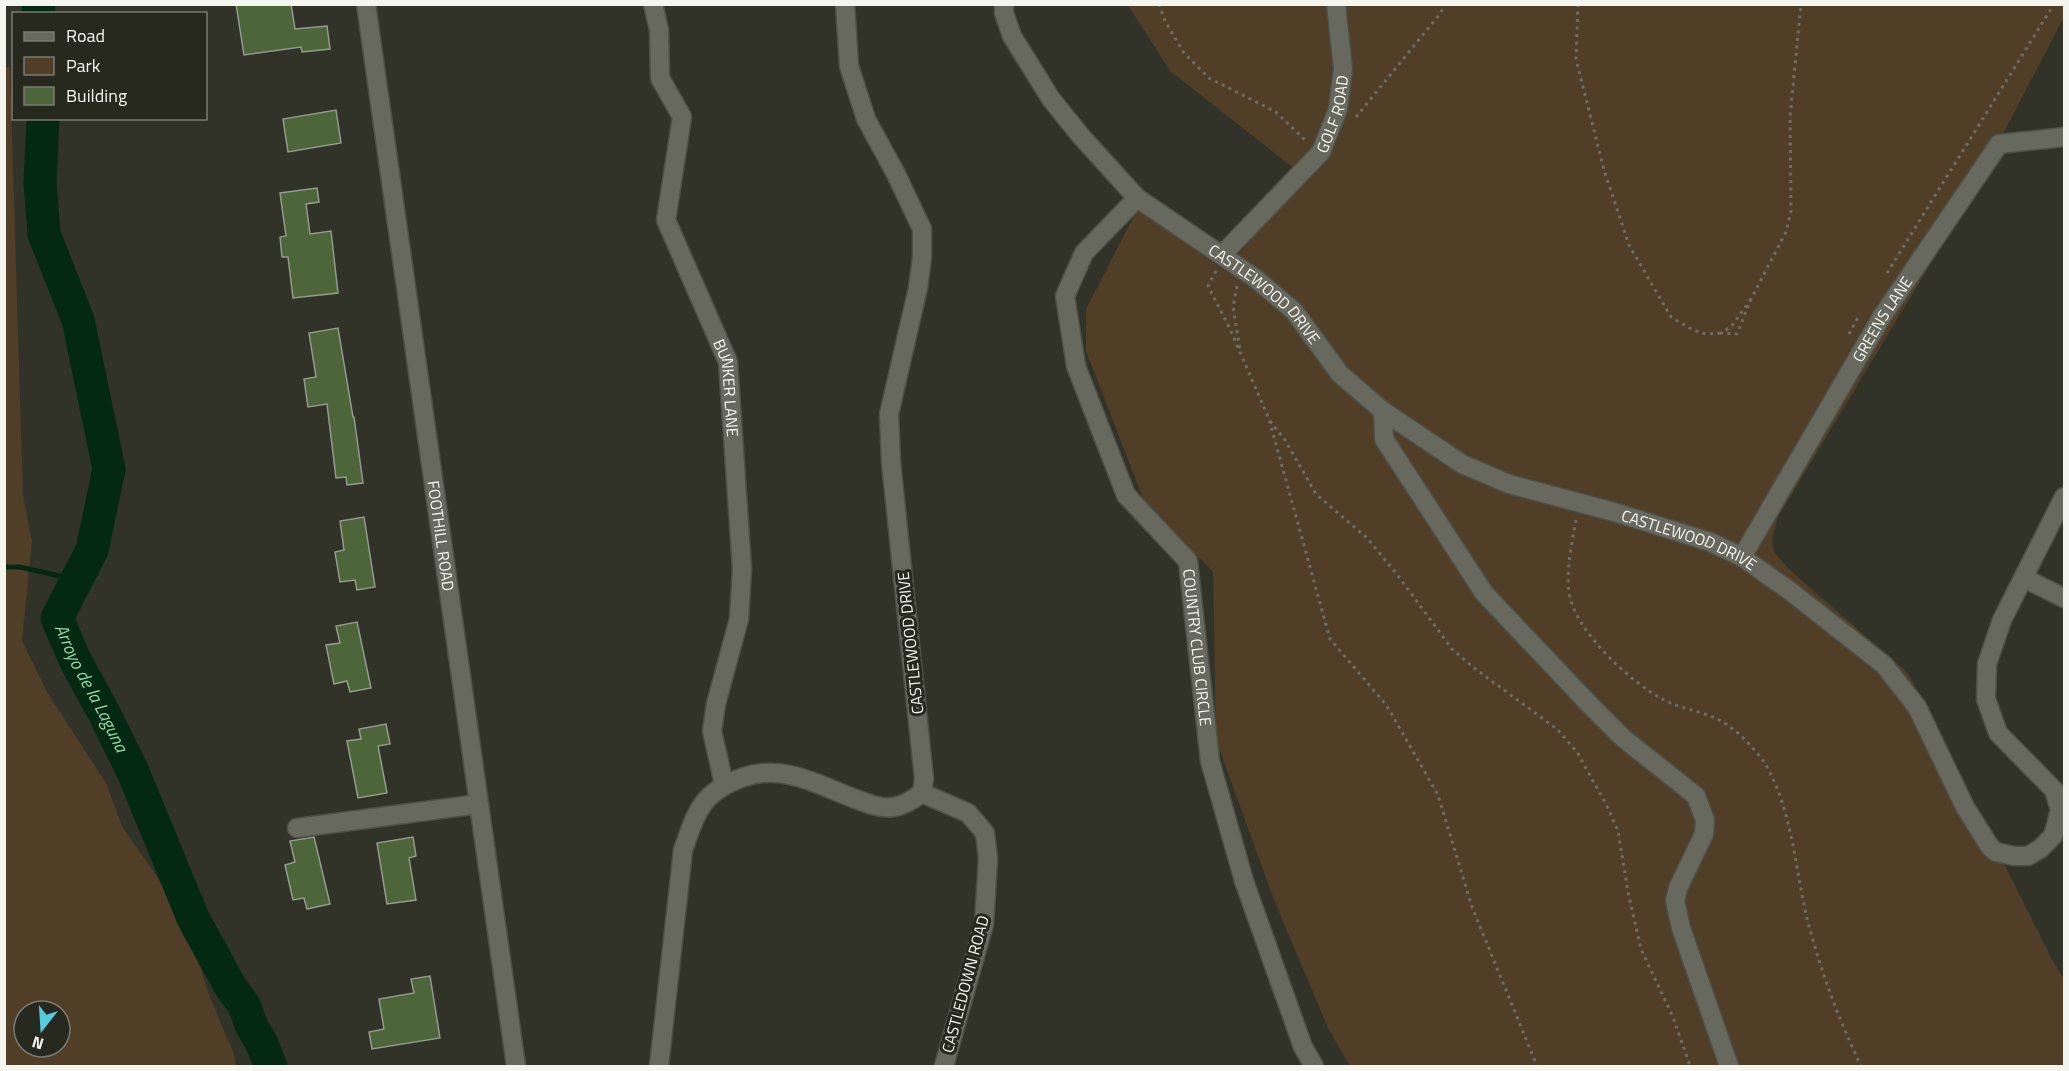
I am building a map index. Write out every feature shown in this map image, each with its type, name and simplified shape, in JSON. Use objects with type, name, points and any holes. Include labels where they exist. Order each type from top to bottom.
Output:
[{"type":"street","name":"FOOTHILL ROAD","points":[[366,4],[516,1066]]},
{"type":"street","name":"BUNKER LANE","points":[[653,4],[659,30],[660,78],[682,117],[666,220],[728,362],[742,569],[739,619],[716,704],[712,731],[724,784]]},
{"type":"street","name":"CASTLEWOOD DRIVE","points":[[845,4],[849,66],[866,119],[922,229],[922,257],[918,288],[889,414],[891,462],[924,779],[922,794]]},
{"type":"street","name":"CASTLEWOOD DRIVE","points":[[1004,4],[1004,13],[1012,36],[1051,99],[1137,198],[1222,260],[1245,271],[1294,311],[1340,374],[1383,411],[1462,464],[1509,484],[1710,542],[1742,557],[1790,591],[1884,665],[1917,707],[1965,807],[1990,848],[1996,852],[2014,856],[2028,856],[2040,849],[2053,836],[2060,810],[2054,790],[1998,733],[1986,699],[1987,664],[2002,620],[2064,497]]},
{"type":"street","name":"GOLF ROAD","points":[[1222,260],[1319,154],[1338,109],[1344,69],[1336,4]]},
{"type":"street","name":"GREENS LANE","points":[[1742,557],[1881,318],[2000,144],[2064,137]]},
{"type":"street","name":"COUNTRY CLUB CIRCLE","points":[[1137,198],[1084,253],[1065,296],[1076,366],[1126,495],[1188,561],[1210,760],[1244,881],[1304,1047],[1308,1064]]},
{"type":"street","points":[[1383,411],[1384,439],[1484,594],[1623,738],[1696,796],[1705,820],[1704,834],[1678,888],[1675,901],[1681,928],[1729,1066]]},
{"type":"street","points":[[2024,578],[2064,598]]},
{"type":"street","points":[[659,1066],[683,850],[702,802],[724,784],[758,772],[796,775],[870,806],[893,807],[909,802],[922,794]]},
{"type":"street","name":"CASTLEDOWN ROAD","points":[[922,794],[968,813],[986,833],[988,859],[984,924],[944,1066]]},
{"type":"street","points":[[297,828],[479,804]]},
{"type":"path","points":[[1160,4],[1165,21],[1184,53],[1209,78],[1276,112],[1319,154]]},
{"type":"path","points":[[1354,119],[1446,4]]},
{"type":"path","points":[[1578,4],[1576,59],[1604,170],[1629,245],[1671,317],[1693,330],[1706,334],[1737,334],[1751,299],[1786,232],[1791,212],[1790,116],[1801,4]]},
{"type":"path","points":[[1222,260],[1208,286],[1269,419],[1330,639],[1387,706],[1438,795],[1472,907],[1537,1066]]},
{"type":"path","points":[[1241,355],[1233,307],[1237,282],[1245,271]]},
{"type":"path","points":[[1721,333],[1731,327],[1751,299]]},
{"type":"path","points":[[1269,419],[1286,440],[1316,494],[1367,538],[1452,649],[1557,729],[1577,752],[1618,831],[1628,892],[1641,949],[1673,1017],[1690,1066]]},
{"type":"path","points":[[1579,503],[1569,569],[1569,593],[1578,617],[1593,640],[1643,688],[1668,702],[1718,719],[1734,729],[1763,759],[1784,808],[1808,921],[1837,1016],[1861,1066]]},
{"type":"green space","points":[[1128,5],[2064,5],[2064,17],[1966,205],[1778,517],[1772,541],[1778,557],[1791,571],[1908,673],[2064,979],[2064,1066],[1350,1066],[1328,1028],[1274,900],[1216,740],[1213,572],[1144,501],[1086,351],[1086,309],[1139,206],[1224,271],[1305,177],[1170,71]]},
{"type":"green space","points":[[4,67],[10,67],[23,496],[32,541],[22,641],[47,692],[106,783],[123,828],[177,905],[195,949],[209,995],[234,1054],[236,1066],[5,1066]]},
{"type":"building","points":[[236,4],[291,4],[295,29],[327,26],[330,49],[302,52],[301,47],[244,55]]},
{"type":"building","points":[[336,110],[341,143],[288,152],[283,119]]},
{"type":"building","points":[[317,188],[319,202],[306,204],[310,234],[331,231],[338,293],[293,298],[288,257],[282,257],[280,237],[286,236],[280,193]]},
{"type":"building","points":[[338,328],[363,483],[347,485],[346,477],[336,478],[327,404],[308,407],[304,379],[316,377],[309,333]]},
{"type":"building","points":[[364,517],[375,587],[357,590],[355,580],[340,582],[335,552],[344,550],[340,521]]},
{"type":"building","points":[[357,622],[371,688],[350,692],[347,681],[334,684],[326,645],[340,643],[336,626]]},
{"type":"building","points":[[386,724],[390,744],[378,746],[387,793],[358,798],[347,741],[361,739],[359,729]]},
{"type":"building","points":[[314,837],[330,904],[307,909],[304,898],[293,900],[285,865],[295,862],[290,841]]},
{"type":"building","points":[[413,837],[416,856],[409,858],[416,900],[387,904],[377,843]]},
{"type":"building","points":[[430,976],[440,1038],[372,1049],[369,1032],[384,1029],[379,999],[414,993],[411,979]]},
{"type":"waterway","name":"Arroyo de la Laguna","points":[[38,4],[39,12]]},
{"type":"waterway","name":"Arroyo de la Laguna","points":[[43,120],[40,182],[44,234],[78,320],[109,469],[92,550],[57,618],[76,662],[133,772],[193,918],[230,986],[244,1005],[271,1066]]},
{"type":"waterway","points":[[4,567],[20,567],[77,580]]}]
